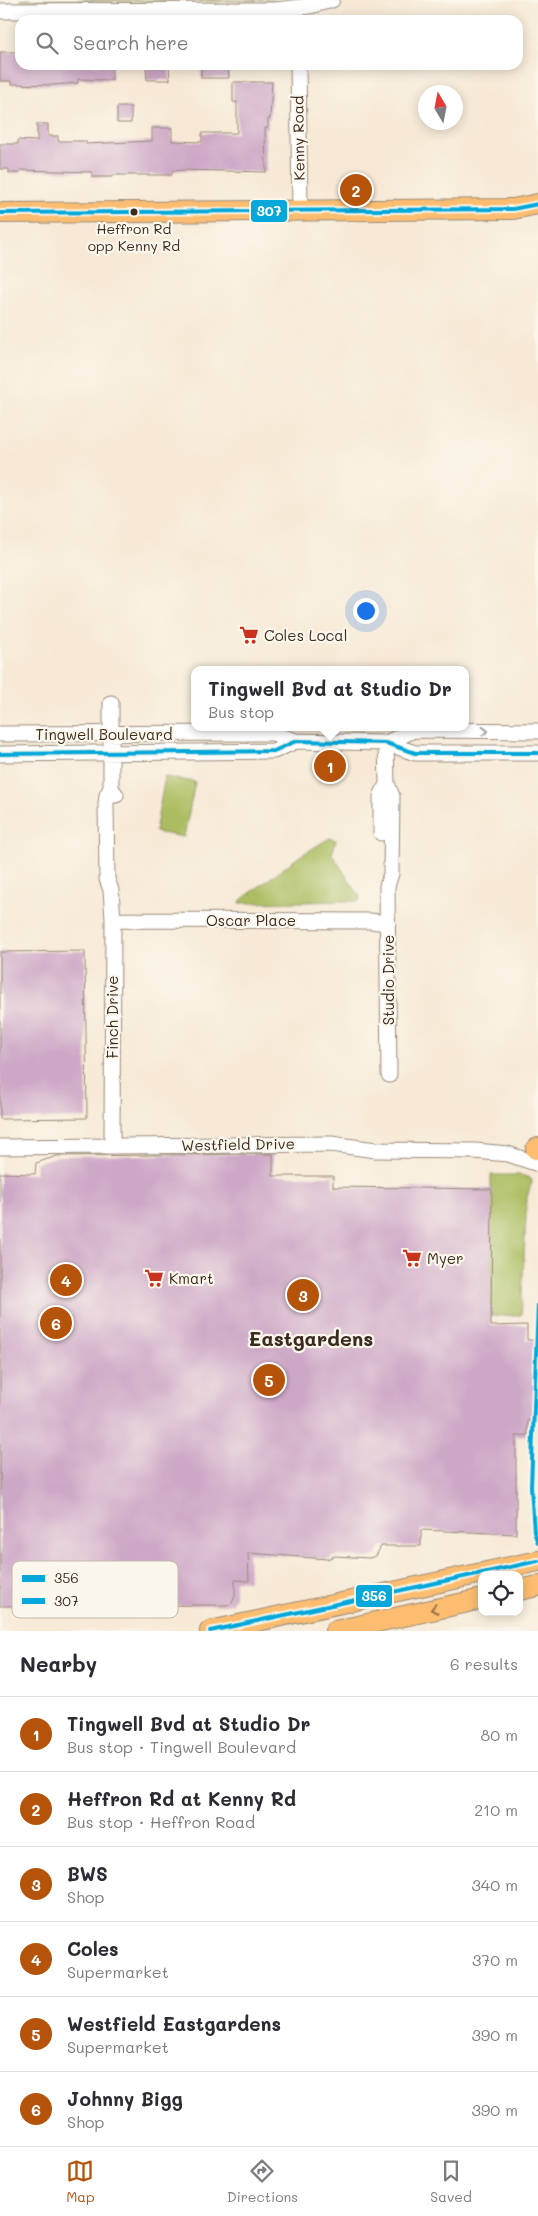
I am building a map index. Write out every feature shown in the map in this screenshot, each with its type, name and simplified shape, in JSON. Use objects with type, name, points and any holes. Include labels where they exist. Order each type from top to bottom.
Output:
[{"type":"main road","points":[[0,213],[512,208],[538,204]]},
{"type":"main road","points":[[512,208],[538,213]]},
{"type":"main road","points":[[210,1631],[538,1561]]},
{"type":"main road","points":[[523,1589],[538,1586]]},
{"type":"main road","points":[[335,1631],[478,1600]]},
{"type":"street","points":[[0,12],[276,10],[298,14],[332,0]]},
{"type":"street","name":"Kenny Road","points":[[298,70],[300,210]]},
{"type":"street","name":"Finch Drive","points":[[111,702],[111,788],[107,795],[106,804],[107,879],[111,890],[113,920],[112,1145]]},
{"type":"street","name":"Tingwell Boulevard","points":[[469,730],[538,731]]},
{"type":"street","name":"Tingwell Boulevard","points":[[386,743],[412,731]]},
{"type":"street","name":"Tingwell Boulevard","points":[[0,734],[272,733],[296,741],[386,743],[415,753],[538,753]]},
{"type":"street","name":"Tingwell Boulevard","points":[[0,754],[274,751],[296,741]]},
{"type":"street","name":"Studio Drive","points":[[386,743],[387,784],[381,796],[382,874],[387,886],[389,1075]]},
{"type":"street","name":"Oscar Place","points":[[113,920],[370,920],[388,923]]},
{"type":"street","name":"Westfield Drive","points":[[0,1147],[204,1146],[256,1143],[331,1144],[376,1150],[475,1151],[500,1147],[538,1153]]},
{"type":"green space","points":[[20,0],[275,0],[161,2]]},
{"type":"green space","points":[[165,777],[195,782],[184,837],[155,832]]},
{"type":"green space","points":[[330,838],[336,840],[332,854],[360,897],[359,901],[240,903],[241,900],[300,856]]},
{"type":"green space","points":[[491,1175],[521,1175],[530,1178],[532,1181],[527,1197],[521,1315],[491,1316]]},
{"type":"building","points":[[0,52],[15,52],[15,70],[112,70],[112,80],[78,79],[78,83],[53,85],[11,84],[11,81],[0,81]]},
{"type":"building","points":[[146,70],[169,70],[170,80],[147,80]]},
{"type":"building","points":[[201,70],[228,70],[229,78],[201,78]]},
{"type":"building","points":[[233,82],[272,82],[270,119],[268,119],[268,128],[265,128],[266,172],[184,170],[172,171],[172,175],[92,177],[92,172],[20,170],[20,173],[9,173],[9,169],[0,169],[0,144],[18,144],[18,140],[37,141],[37,124],[48,124],[48,136],[58,136],[58,141],[86,141],[86,144],[152,141],[152,128],[172,128],[172,141],[202,142],[202,133],[237,133],[237,102],[233,102]]},
{"type":"building","points":[[117,107],[131,107],[131,123],[117,123]]},
{"type":"building","points":[[85,951],[87,1118],[0,1119],[0,952]]},
{"type":"building","points":[[273,1154],[273,1176],[333,1176],[333,1187],[492,1189],[491,1326],[527,1325],[527,1340],[538,1340],[538,1420],[528,1420],[528,1435],[516,1436],[516,1534],[421,1530],[421,1546],[381,1546],[376,1556],[369,1558],[335,1556],[327,1559],[248,1553],[249,1581],[235,1580],[235,1596],[232,1603],[227,1605],[178,1605],[178,1561],[12,1561],[12,1606],[0,1606],[0,1173],[35,1174],[36,1163],[57,1156]]},
{"type":"transit line","name":"307","points":[[0,213],[513,209],[538,204]]},
{"type":"transit line","name":"356","points":[[0,754],[274,751],[296,741],[386,743],[415,753],[538,753]]},
{"type":"transit line","name":"356","points":[[538,1303],[531,1487],[534,1532],[538,1543]]},
{"type":"transit line","name":"356","points":[[210,1631],[538,1561]]},
{"type":"place","name":"Heffron Rd at Kenny Rd","points":[[356,190]]},
{"type":"place","name":"Heffron Rd opp Kenny Rd","points":[[134,212]]},
{"type":"place","name":"Coles Local","points":[[249,635]]},
{"type":"place","name":"Tingwell Bvd at Studio Dr","points":[[330,766]]},
{"type":"place","name":"Myer","points":[[412,1258]]},
{"type":"place","name":"Kmart","points":[[154,1278]]},
{"type":"place","name":"Coles","points":[[66,1280]]},
{"type":"place","name":"BWS","points":[[303,1295]]},
{"type":"place","name":"Johnny Bigg","points":[[56,1323]]},
{"type":"place","name":"Westfield Eastgardens","points":[[269,1380]]},
{"type":"district","name":"Eastgardens","points":[[311,1338]]}]
